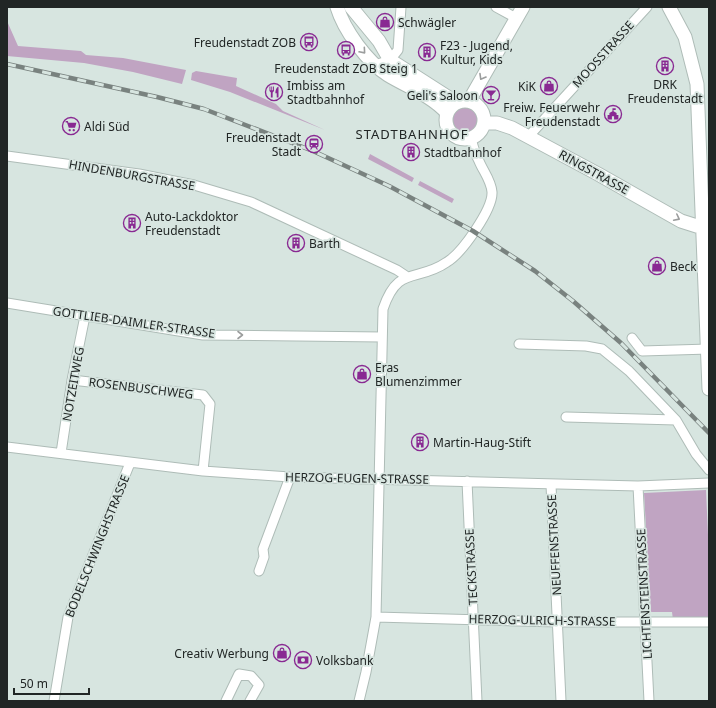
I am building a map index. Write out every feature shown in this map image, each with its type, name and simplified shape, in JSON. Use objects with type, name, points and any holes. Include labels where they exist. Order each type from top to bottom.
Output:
[{"type":"main road","points":[[339,9],[358,46],[375,65],[386,74],[433,100],[447,113],[447,125],[453,135],[459,138],[470,138],[480,133],[484,123],[482,112],[479,107],[463,102],[390,60],[379,41],[351,7]]},
{"type":"main road","points":[[669,7],[686,37],[697,84],[706,227],[709,389]]},
{"type":"main road","points":[[447,113],[463,102],[519,13]]},
{"type":"main road","name":"RINGSTRASSE","points":[[484,123],[496,123],[512,128],[682,221],[706,227]]},
{"type":"street","points":[[375,65],[390,60],[398,50],[401,7]]},
{"type":"street","points":[[496,7],[519,13]]},
{"type":"street","name":"MOOSSTRASSE","points":[[528,136],[646,7]]},
{"type":"street","points":[[359,701],[376,617],[380,479],[382,309],[388,293],[397,282],[406,276],[438,268],[448,262],[462,249],[490,205],[492,191],[489,180],[479,162],[470,138]]},
{"type":"street","name":"HINDENBURGSTRASSE","points":[[7,156],[143,175],[194,185],[251,202],[390,267],[406,276]]},
{"type":"street","name":"GOTTLIEB-DAIMLER-STRASSE","points":[[7,304],[203,335],[382,337]]},
{"type":"street","name":"NOTZEITWEG","points":[[61,453],[72,380],[85,316]]},
{"type":"street","points":[[632,338],[642,351],[708,349]]},
{"type":"street","points":[[519,344],[586,346],[602,349],[630,370],[676,420],[696,454],[709,470]]},
{"type":"street","name":"ROSENBUSCHWEG","points":[[72,380],[203,396],[210,404],[203,471]]},
{"type":"street","points":[[566,417],[676,420]]},
{"type":"street","name":"HERZOG-EUGEN-STRASSE","points":[[7,447],[203,471],[290,477],[467,481],[551,485],[638,486],[709,483]]},
{"type":"street","name":"BODELSCHWINGHSTRASSE","points":[[54,701],[68,617],[130,463]]},
{"type":"street","points":[[259,571],[264,556],[264,549],[290,477]]},
{"type":"street","name":"TECKSTRASSE","points":[[467,481],[477,701]]},
{"type":"street","name":"NEUFFENSTRASSE","points":[[551,485],[561,701]]},
{"type":"street","name":"LICHTENSTEINSTRASSE","points":[[638,486],[649,701]]},
{"type":"street","name":"HERZOG-ULRICH-STRASSE","points":[[376,617],[558,622],[709,622]]},
{"type":"street","points":[[226,701],[239,674],[251,676],[259,685],[250,701]]},
{"type":"shaded area","points":[[7,21],[18,46],[81,51],[86,55],[123,58],[186,70],[182,84],[133,72],[84,63],[7,56]]},
{"type":"shaded area","points":[[196,71],[237,78],[236,86],[276,104],[283,111],[325,130],[230,92],[191,80],[192,73]]},
{"type":"shaded area","points":[[465,106],[475,110],[479,120],[475,130],[465,134],[455,130],[451,120],[455,110]]},
{"type":"shaded area","points":[[370,154],[414,178],[412,182],[368,159]]},
{"type":"shaded area","points":[[420,181],[454,199],[452,203],[418,185]]},
{"type":"shaded area","points":[[706,490],[709,557],[709,620],[673,620],[672,612],[651,612],[644,493]]},
{"type":"railway","points":[[7,64],[157,97],[204,109],[313,151],[389,186],[473,231],[535,271],[573,301],[621,343],[709,433]]},
{"type":"place","name":"Schwägler","points":[[385,22]]},
{"type":"place","name":"Freudenstadt ZOB","points":[[309,42]]},
{"type":"place","name":"Freudenstadt ZOB Steig 1","points":[[346,50]]},
{"type":"place","name":"F23 - Jugend, Kultur, Kids","points":[[427,52]]},
{"type":"place","name":"DRK Freudenstadt","points":[[665,66]]},
{"type":"place","name":"KiK","points":[[549,86]]},
{"type":"place","name":"Imbiss am Stadtbahnhof","points":[[274,92]]},
{"type":"place","name":"Geli's Saloon","points":[[491,95]]},
{"type":"place","name":"Freiw. Feuerwehr Freudenstadt","points":[[613,114]]},
{"type":"place","name":"Aldi Süd","points":[[71,126]]},
{"type":"place","name":"Freudenstadt Stadt","points":[[314,144]]},
{"type":"place","name":"Stadtbahnhof","points":[[411,152]]},
{"type":"place","name":"Auto-Lackdoktor Freudenstadt","points":[[132,223]]},
{"type":"place","name":"Barth","points":[[296,243]]},
{"type":"place","name":"Beck","points":[[657,266]]},
{"type":"place","name":"Eras Blumenzimmer","points":[[362,374]]},
{"type":"place","name":"Martin-Haug-Stift","points":[[420,442]]},
{"type":"place","name":"Creativ Werbung","points":[[282,653]]},
{"type":"place","name":"Volksbank","points":[[303,660]]},
{"type":"district","name":"STADTBAHNHOF","points":[[412,134]]}]
